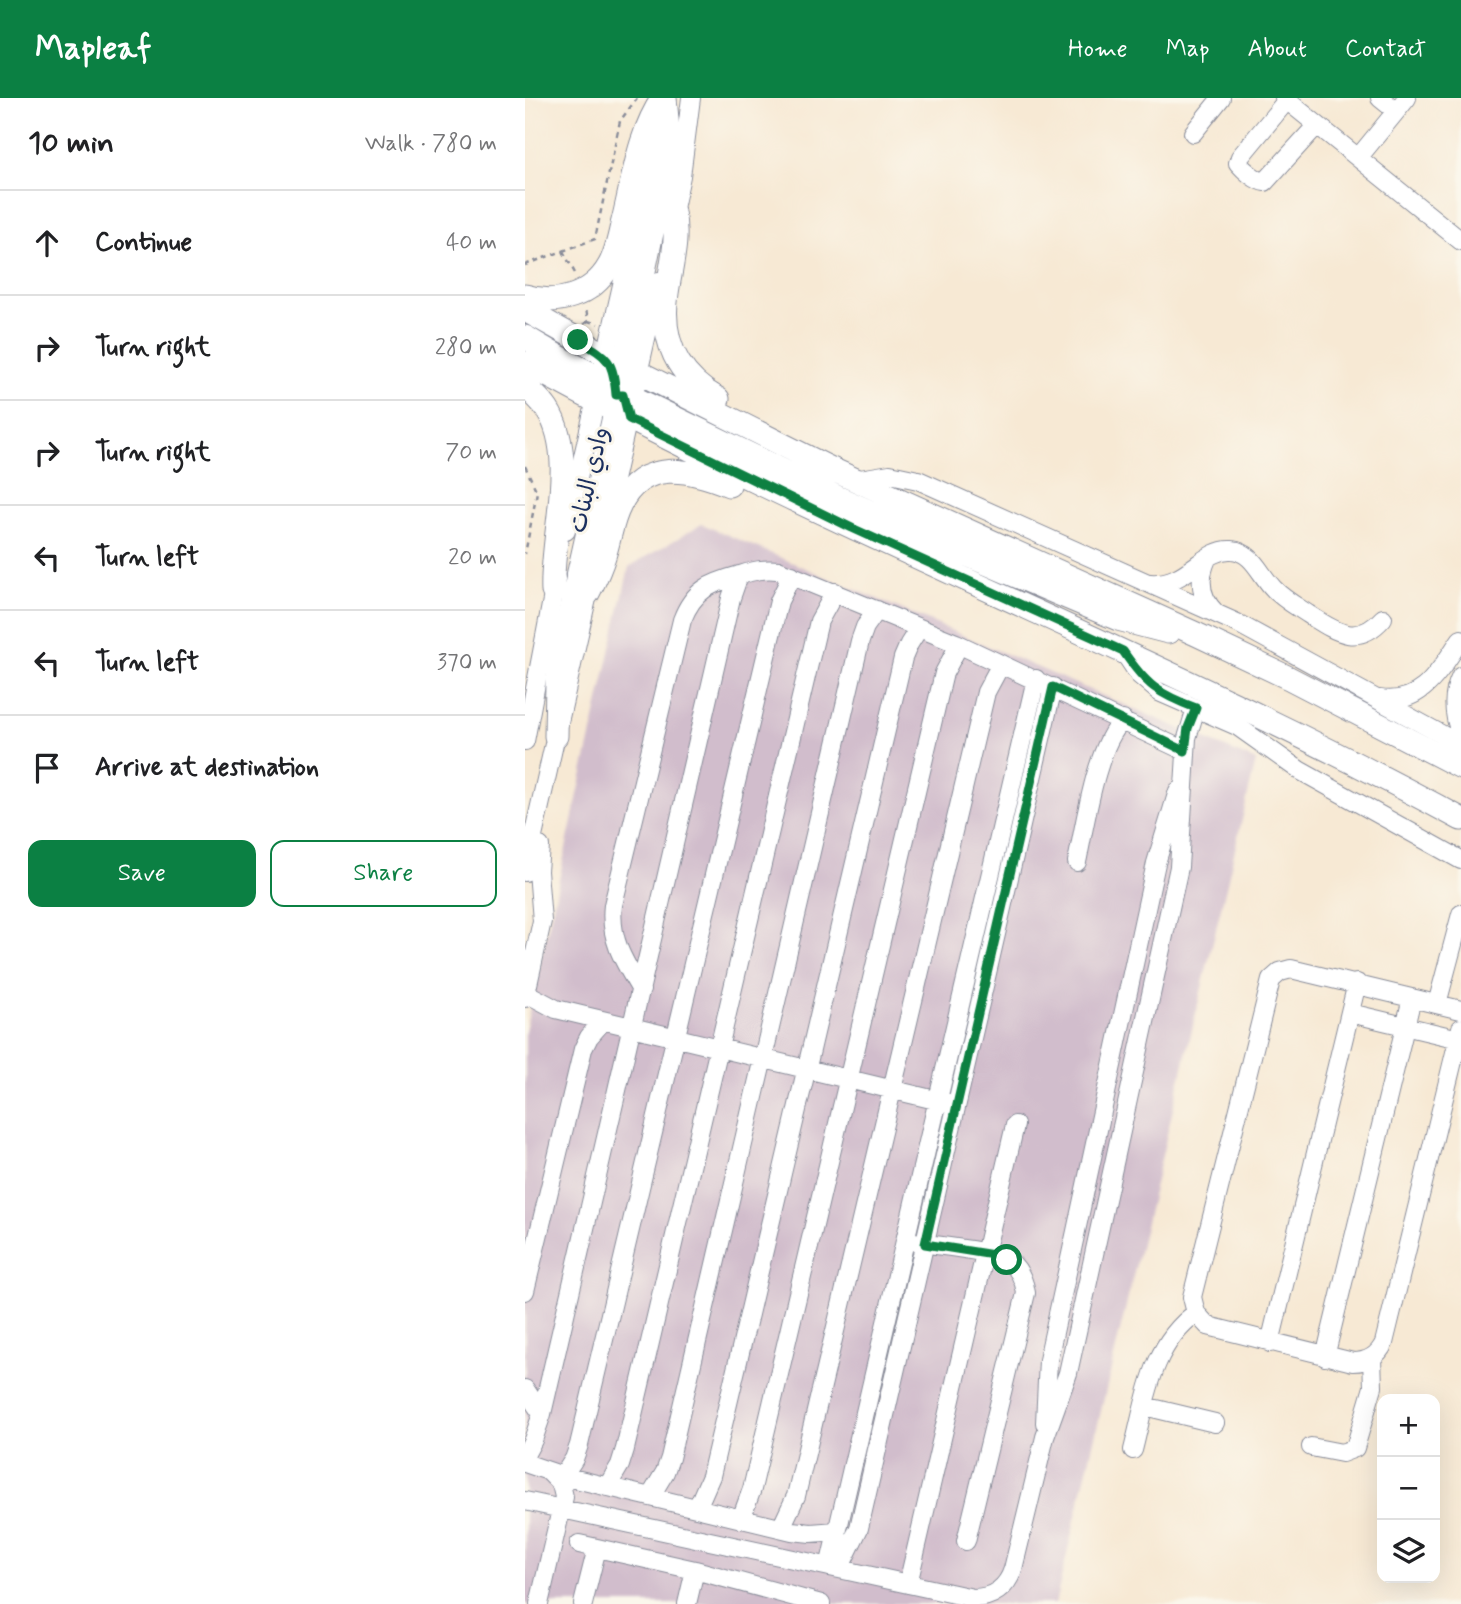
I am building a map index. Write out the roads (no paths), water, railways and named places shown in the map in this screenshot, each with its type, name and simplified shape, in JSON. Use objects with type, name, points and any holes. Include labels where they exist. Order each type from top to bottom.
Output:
[{"type":"main road","points":[[525,296],[545,300],[561,299],[584,291],[594,284],[610,264],[646,131],[664,98]]},
{"type":"main road","points":[[556,736],[555,709],[560,656],[666,165],[668,130],[664,98]]},
{"type":"main road","points":[[673,212],[676,240],[665,313],[667,332],[680,367],[706,392],[788,434],[827,467]]},
{"type":"main road","points":[[525,310],[618,388],[790,499],[1123,651],[1317,744],[1461,819]]},
{"type":"main road","points":[[525,337],[618,388],[839,498],[1118,619],[1157,630],[1196,634]]},
{"type":"main road","points":[[525,363],[618,388],[827,467],[1196,634],[1461,766]]},
{"type":"main road","points":[[525,385],[547,410],[555,428],[560,452],[561,483],[552,561],[553,591]]},
{"type":"main road","points":[[588,593],[599,572],[618,507],[625,495],[646,476],[662,472],[691,471],[742,490],[790,499]]},
{"type":"street","name":"وادي البنات","points":[[525,741],[553,591],[673,212],[691,98]]},
{"type":"street","points":[[1193,133],[1221,98]]},
{"type":"street","points":[[1359,158],[1402,105],[1380,98]]},
{"type":"street","points":[[1317,125],[1265,183],[1260,182],[1238,163],[1285,99],[1461,241]]},
{"type":"street","name":"وادي البنات","points":[[525,872],[588,593],[618,388]]},
{"type":"street","points":[[855,480],[890,474],[918,480],[1256,633],[1461,745]]},
{"type":"street","points":[[1143,582],[1158,584],[1174,581],[1207,559],[1223,551],[1232,550],[1248,557],[1275,591],[1339,633],[1360,634],[1373,628],[1383,618]]},
{"type":"street","points":[[1207,559],[1201,575],[1202,591],[1208,604],[1218,615]]},
{"type":"street","points":[[641,990],[617,948],[613,932],[613,905],[685,612],[693,599],[713,583],[771,569],[792,575],[1036,679],[1185,751]]},
{"type":"street","points":[[525,1455],[542,1414],[731,598],[739,575]]},
{"type":"street","points":[[556,1474],[574,1459],[579,1445],[779,601],[792,575]]},
{"type":"street","points":[[607,1487],[620,1465],[625,1449],[819,621],[835,592]]},
{"type":"street","points":[[650,1497],[670,1458],[860,641],[865,627],[877,610]]},
{"type":"street","points":[[697,1508],[711,1476],[903,658],[919,628]]},
{"type":"street","points":[[1373,698],[1400,700],[1414,696],[1433,679],[1461,639]]},
{"type":"street","points":[[741,1519],[752,1489],[944,673],[959,645]]},
{"type":"street","points":[[1123,651],[1139,675],[1169,697],[1237,726],[1299,770],[1458,861]]},
{"type":"street","points":[[781,1528],[796,1496],[986,692],[1001,664]]},
{"type":"street","points":[[1461,676],[1454,699],[1454,714],[1461,735]]},
{"type":"street","points":[[834,1568],[837,1531],[1036,679]]},
{"type":"street","points":[[834,1568],[859,1528],[1053,687]]},
{"type":"street","points":[[525,1501],[972,1598],[989,1596],[1002,1588],[1013,1569],[1045,1437],[1048,1360],[1156,863],[1185,772],[1188,728],[1196,708]]},
{"type":"street","points":[[1077,862],[1103,752],[1112,733],[1123,720]]},
{"type":"street","points":[[544,790],[543,829],[538,861],[542,921],[526,995],[551,1007],[603,1021],[958,1105]]},
{"type":"street","points":[[1437,1004],[1461,915]]},
{"type":"street","points":[[1350,1013],[1404,1026],[1460,1034],[1384,1343],[1372,1358],[1359,1362],[1325,1357],[1208,1326],[1196,1313],[1192,1297],[1271,980],[1280,972],[1291,969],[1461,1010]]},
{"type":"street","points":[[1270,1343],[1357,983]]},
{"type":"street","points":[[1325,1357],[1412,998]]},
{"type":"street","points":[[525,1291],[583,1049],[603,1021]]},
{"type":"street","points":[[908,1584],[1015,1125]]},
{"type":"street","points":[[904,1241],[1000,1256],[1013,1265],[1022,1278],[1025,1293],[966,1541]]},
{"type":"street","points":[[1133,1450],[1154,1368],[1164,1346],[1178,1328],[1196,1313]]},
{"type":"street","points":[[1311,1447],[1342,1453],[1355,1448],[1373,1387],[1372,1358]]},
{"type":"street","points":[[525,1389],[542,1414]]},
{"type":"street","points":[[1144,1406],[1215,1423]]},
{"type":"street","points":[[525,1462],[556,1474],[781,1528],[811,1534],[837,1531]]},
{"type":"street","points":[[539,1604],[564,1497],[556,1474]]},
{"type":"street","points":[[579,1544],[695,1570],[821,1604]]},
{"type":"street","points":[[583,1604],[597,1548]]},
{"type":"street","points":[[687,1604],[695,1570]]}]
